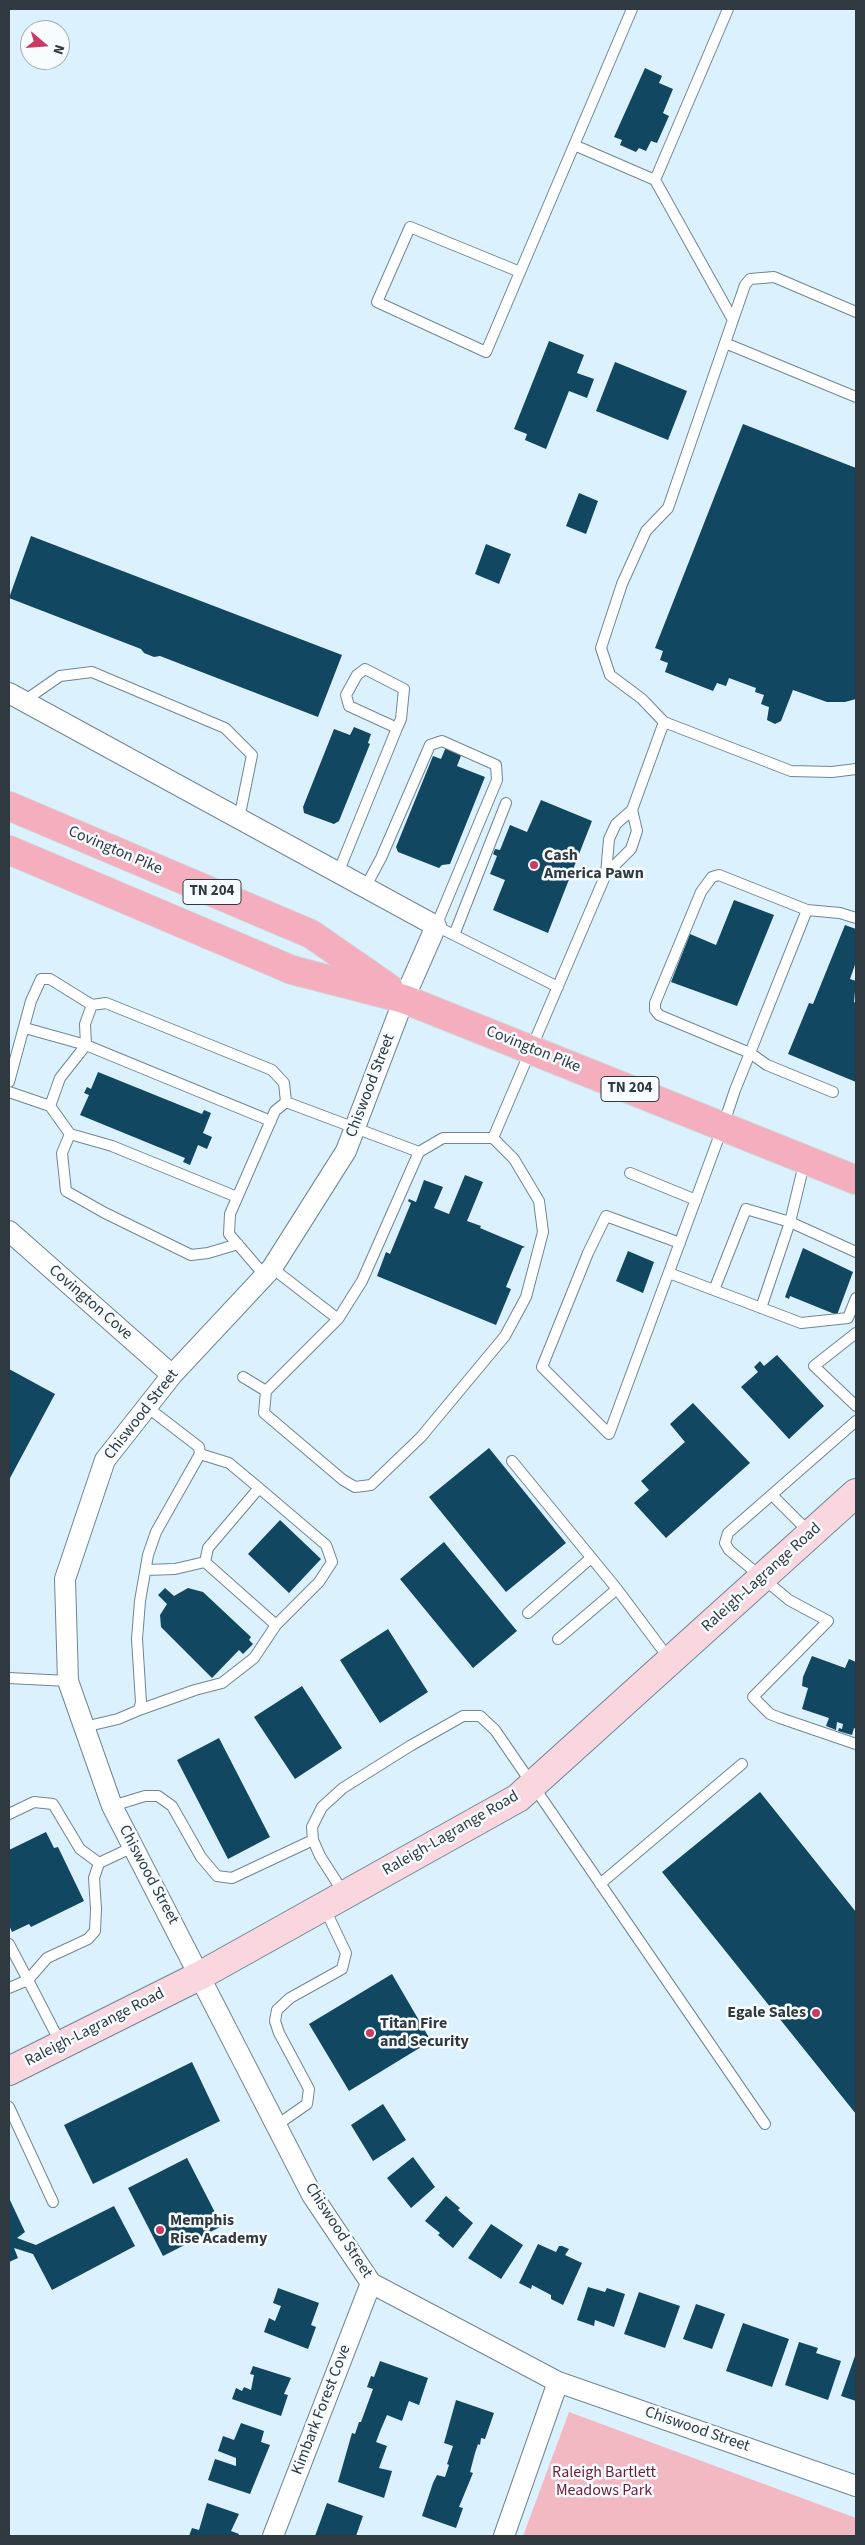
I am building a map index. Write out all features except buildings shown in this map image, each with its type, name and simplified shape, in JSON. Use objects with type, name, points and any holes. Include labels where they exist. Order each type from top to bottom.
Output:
[{"type":"main road","name":"Covington Pike","points":[[9,806],[311,934],[404,999]]},
{"type":"main road","name":"Covington Pike","points":[[9,850],[292,970],[404,999],[856,1178]]},
{"type":"main road","name":"Raleigh-Lagrange Road","points":[[9,2071],[201,1975],[518,1798],[856,1493]]},
{"type":"street","points":[[16,697],[445,931]]},
{"type":"street","name":"Chiswood Street","points":[[445,931],[404,999],[346,1151],[268,1272],[172,1375],[105,1460],[65,1579],[68,1681],[112,1806],[201,1975],[312,2195],[371,2283],[558,2382],[856,2486]]},
{"type":"street","name":"Covington Cove","points":[[9,1231],[172,1375]]},
{"type":"street","name":"Kimbark Forest Cove","points":[[273,2536],[371,2283]]},
{"type":"street","points":[[504,2536],[558,2382]]},
{"type":"lane","points":[[520,272],[410,227],[377,302],[486,352],[632,9]]},
{"type":"lane","points":[[655,180],[728,9]]},
{"type":"lane","points":[[574,145],[655,180],[733,320]]},
{"type":"lane","points":[[856,312],[774,277],[760,276],[750,279],[745,285],[668,508],[646,530],[622,584],[601,648],[610,675],[642,699],[664,722],[791,771],[832,772],[856,769]]},
{"type":"lane","points":[[725,343],[856,398]]},
{"type":"lane","points":[[338,873],[401,719],[404,689],[365,669],[357,675],[346,695],[349,706],[397,728]]},
{"type":"lane","points":[[16,697],[60,676],[92,672],[225,728],[252,756],[239,819]]},
{"type":"lane","points":[[493,1138],[606,874],[609,839],[616,824],[632,810],[664,722]]},
{"type":"lane","points":[[365,888],[381,858],[430,745],[442,741],[496,765],[497,780],[445,931]]},
{"type":"lane","points":[[445,931],[506,803]]},
{"type":"lane","points":[[606,874],[631,849],[637,831],[632,810]]},
{"type":"lane","points":[[833,1092],[767,1065],[750,1053],[659,1015],[655,1010],[655,1003],[701,892],[712,877],[719,875],[807,910],[856,918]]},
{"type":"lane","points":[[680,1243],[606,1216],[588,1253],[542,1367],[610,1434],[723,1126],[734,1090],[807,910]]},
{"type":"lane","points":[[445,931],[558,988]]},
{"type":"lane","points":[[9,1082],[31,1001],[41,979],[50,979],[92,1005],[106,1003],[272,1070],[284,1083],[286,1102]]},
{"type":"lane","points":[[50,1106],[60,1078],[86,1044],[85,1024],[92,1005]]},
{"type":"lane","points":[[25,1028],[86,1044],[271,1121]]},
{"type":"lane","points":[[9,1092],[50,1106],[70,1134],[112,1146],[237,1197]]},
{"type":"lane","points":[[286,1102],[419,1152]]},
{"type":"lane","points":[[286,1102],[275,1111],[237,1197],[230,1214],[229,1234],[268,1272],[338,1319]]},
{"type":"lane","points":[[70,1134],[62,1153],[66,1191],[191,1255],[208,1253],[238,1244]]},
{"type":"lane","points":[[443,1138],[493,1138],[514,1159],[539,1201],[543,1232],[526,1298],[505,1336],[421,1437],[371,1485],[355,1487],[343,1480],[264,1414],[266,1391],[338,1319],[362,1281],[419,1152],[443,1138]]},
{"type":"lane","points":[[761,1308],[790,1222],[805,1159]]},
{"type":"lane","points":[[630,1173],[696,1200]]},
{"type":"lane","points":[[714,1290],[746,1209],[790,1222],[856,1252]]},
{"type":"lane","points":[[669,1272],[802,1323],[848,1318],[856,1298]]},
{"type":"lane","points":[[856,1333],[814,1366],[856,1406]]},
{"type":"lane","points":[[243,1376],[266,1391]]},
{"type":"lane","points":[[139,1710],[141,1702],[137,1639],[146,1570],[156,1532],[200,1454],[199,1447],[146,1407]]},
{"type":"lane","points":[[856,1421],[728,1533],[725,1543],[729,1550],[789,1600],[828,1621],[753,1697],[770,1714],[856,1744]]},
{"type":"lane","points":[[84,1726],[118,1719],[195,1690],[222,1684],[254,1658],[276,1625],[319,1582],[332,1562],[326,1545],[229,1462],[200,1454]]},
{"type":"lane","points":[[512,1460],[617,1589],[671,1661]]},
{"type":"lane","points":[[205,1562],[208,1548],[259,1488]]},
{"type":"lane","points":[[772,1494],[811,1534]]},
{"type":"lane","points":[[528,1613],[591,1558]]},
{"type":"lane","points":[[146,1570],[174,1569],[205,1562]]},
{"type":"lane","points":[[205,1562],[276,1625]]},
{"type":"lane","points":[[558,1639],[617,1589]]},
{"type":"lane","points":[[9,1678],[68,1681]]},
{"type":"lane","points":[[277,2125],[307,2104],[309,2089],[279,2033],[275,2021],[277,2010],[290,1998],[342,1969],[346,1953],[334,1900],[313,1840],[312,1827],[322,1807],[343,1788],[410,1746],[463,1716],[480,1716],[495,1730],[765,2124]]},
{"type":"lane","points":[[600,1884],[742,1764]]},
{"type":"lane","points":[[112,1806],[145,1796],[158,1796],[172,1806],[200,1857],[217,1876],[232,1878],[313,1840]]},
{"type":"lane","points":[[9,1814],[34,1802],[53,1804],[80,1849],[99,1863]]},
{"type":"lane","points":[[9,1988],[28,1980],[47,1958],[88,1939],[94,1931],[96,1910],[94,1878],[99,1863],[133,1847]]},
{"type":"lane","points":[[9,1944],[61,2045]]},
{"type":"lane","points":[[9,2107],[53,2202]]},
{"type":"green space","name":"Raleigh Bartlett Meadows Park","points":[[569,2412],[856,2518],[856,2536],[523,2536]]},
{"type":"place","name":"Cash America Pawn","points":[[534,865]]},
{"type":"place","name":"Egale Sales","points":[[816,2013]]},
{"type":"place","name":"Titan Fire and Security","points":[[370,2033]]},
{"type":"place","name":"Memphis Rise Academy","points":[[160,2230]]}]
